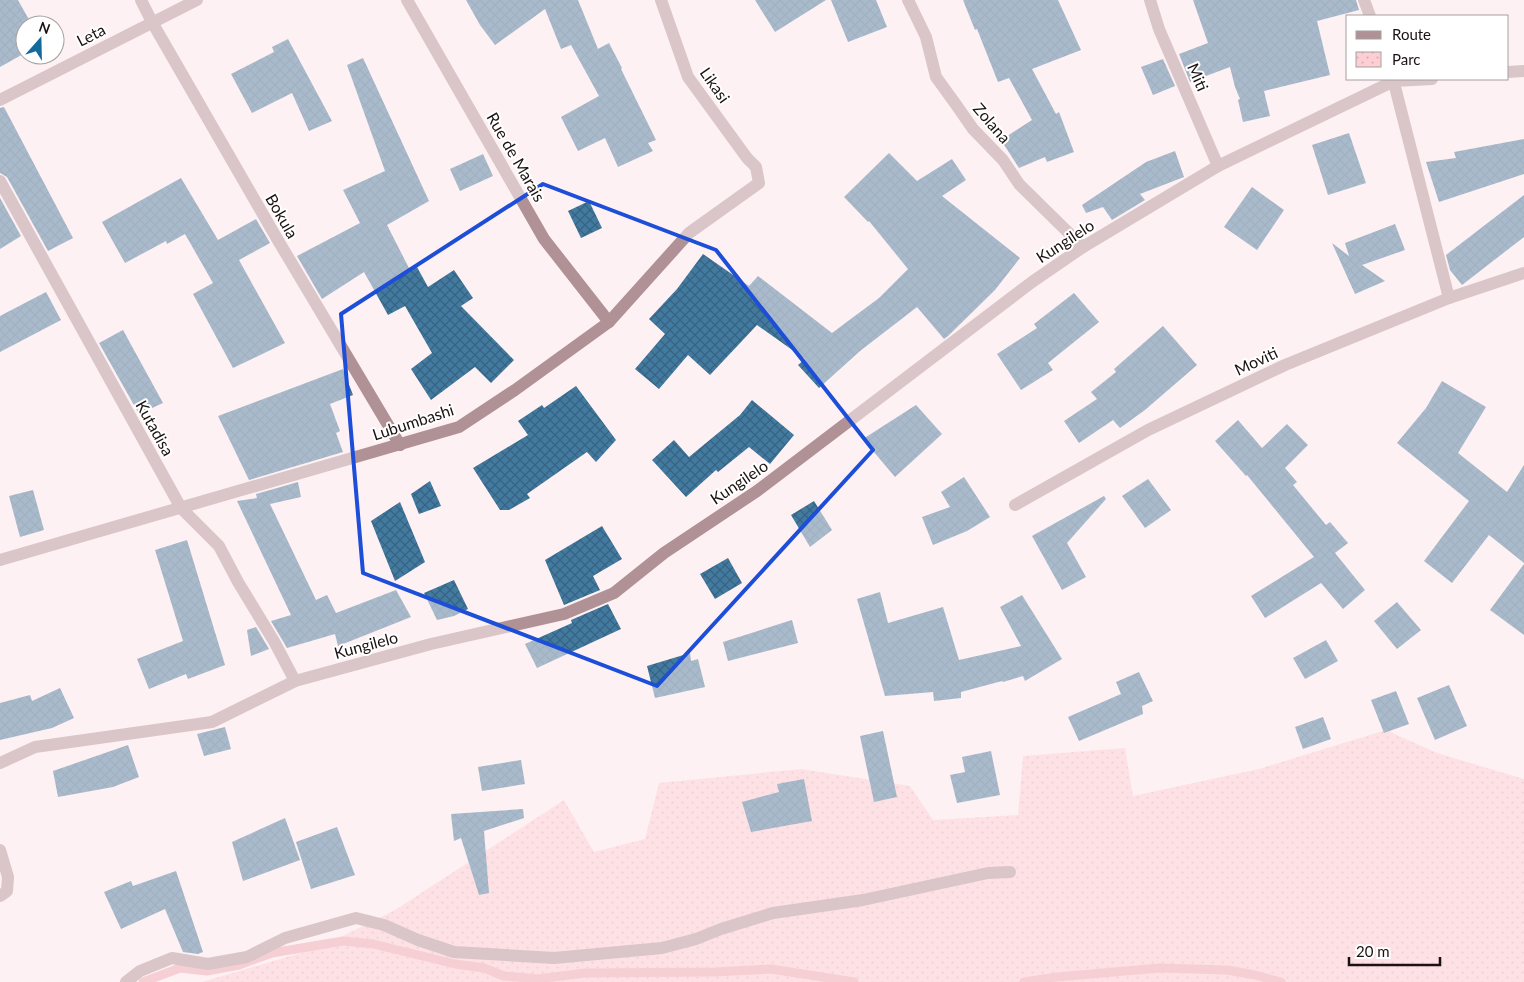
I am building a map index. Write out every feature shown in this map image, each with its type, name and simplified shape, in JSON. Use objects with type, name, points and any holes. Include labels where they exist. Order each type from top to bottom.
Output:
[{"type":"street","name":"Bokula","points":[[141,0],[276,237],[400,445]]},
{"type":"street","name":"Leta","points":[[0,100],[197,0]]},
{"type":"street","name":"Rue de Marais","points":[[408,0],[544,239],[609,322]]},
{"type":"street","name":"Likasi","points":[[661,0],[688,78],[747,158],[756,167],[759,179]]},
{"type":"street","name":"Zolana","points":[[908,0],[926,38],[936,77],[973,129],[1003,160],[1020,184],[1083,247]]},
{"type":"street","name":"Miti","points":[[1150,0],[1159,29],[1218,166]]},
{"type":"street","points":[[1364,0],[1370,15]]},
{"type":"street","points":[[1509,72],[1524,72]]},
{"type":"street","name":"Kungilelo","points":[[0,763],[35,748],[212,722],[295,681],[431,644],[564,614],[614,593],[664,553],[757,491],[1032,282],[1083,247],[1218,166],[1394,80]]},
{"type":"street","points":[[1394,80],[1449,298]]},
{"type":"street","name":"Lubumbashi","points":[[0,560],[459,427],[515,390],[609,322],[689,233],[759,183],[759,179]]},
{"type":"street","name":"Kutadisa","points":[[0,181],[181,508],[219,546],[295,681]]},
{"type":"street","name":"Moviti","points":[[1015,505],[1156,426],[1285,365],[1449,298],[1524,273]]},
{"type":"street","points":[[0,850],[8,877],[7,891],[0,896]]},
{"type":"street","points":[[126,982],[140,971],[172,958],[208,964],[247,957],[285,938],[356,918],[384,925],[418,940],[454,952],[554,958],[662,948],[696,939],[721,928],[773,913],[863,900],[988,873],[1010,872]]},
{"type":"highlighted area","points":[[543,184],[716,250],[873,450],[657,686],[363,573],[341,314]]},
{"type":"green space","points":[[1386,730],[1437,753],[1524,779],[1524,982],[202,982],[321,947],[395,910],[564,800],[594,852],[645,839],[659,783],[801,769],[910,786],[933,820],[1018,815],[1023,756],[1125,748],[1133,796],[1259,769]]},
{"type":"building","points":[[0,0],[18,0],[26,15],[15,15],[15,59],[0,67]]},
{"type":"building","points":[[466,0],[578,0],[598,49],[609,43],[622,68],[656,140],[648,143],[653,151],[618,167],[605,138],[578,151],[561,117],[599,96],[571,45],[561,49],[545,9],[495,45],[480,25]]},
{"type":"building","points":[[755,0],[826,0],[775,32]]},
{"type":"building","points":[[831,0],[876,0],[887,27],[848,42]]},
{"type":"building","points":[[963,0],[1058,0],[1081,50],[1032,69],[1056,114],[1059,112],[1074,152],[1047,162],[1045,157],[1019,168],[1001,140],[1032,120],[1009,78],[998,82]]},
{"type":"building","points":[[1193,0],[1356,0],[1359,10],[1317,21],[1330,75],[1264,91],[1270,116],[1243,122],[1238,100],[1240,99],[1230,67],[1190,82],[1179,54],[1208,43]]},
{"type":"building","points":[[288,39],[332,121],[309,131],[292,93],[252,113],[231,74],[274,52],[272,47]]},
{"type":"building","points":[[363,58],[429,201],[387,225],[410,270],[417,267],[428,287],[454,270],[473,298],[461,306],[514,360],[491,383],[475,367],[431,400],[411,369],[432,353],[405,306],[388,315],[364,272],[322,299],[297,256],[360,223],[343,190],[385,171],[347,65]]},
{"type":"building","points":[[1163,59],[1175,86],[1153,95],[1141,67]]},
{"type":"building","points":[[4,107],[73,238],[48,251],[7,177],[0,173],[0,108]]},
{"type":"building","points":[[1349,133],[1366,183],[1328,195],[1312,145]]},
{"type":"building","points":[[1524,139],[1524,174],[1439,202],[1426,162],[1456,158],[1454,152]]},
{"type":"building","points":[[1175,151],[1184,177],[1140,194],[1145,200],[1112,220],[1103,207],[1086,213],[1082,205],[1146,162]]},
{"type":"building","points":[[889,153],[917,181],[952,159],[966,180],[942,196],[1020,258],[995,290],[948,336],[944,339],[917,307],[860,351],[819,388],[798,365],[805,359],[757,325],[710,375],[688,355],[659,389],[635,369],[665,334],[649,319],[677,289],[703,254],[749,286],[758,276],[832,333],[879,298],[908,269],[869,221],[844,197]]},
{"type":"building","points":[[483,154],[493,176],[460,191],[450,169]]},
{"type":"building","points":[[181,178],[218,240],[256,219],[270,243],[239,260],[285,343],[233,368],[193,294],[213,283],[185,234],[167,244],[166,241],[125,263],[102,222]]},
{"type":"building","points":[[1252,187],[1284,210],[1257,250],[1224,227]]},
{"type":"building","points":[[1524,195],[1524,237],[1462,285],[1450,270],[1446,255]]},
{"type":"building","points":[[0,198],[21,236],[0,249]]},
{"type":"building","points":[[589,201],[602,228],[581,238],[568,211]]},
{"type":"building","points":[[1395,224],[1405,250],[1362,265],[1385,281],[1355,294],[1332,243],[1349,256],[1345,243]]},
{"type":"building","points":[[46,292],[61,320],[0,352],[0,316]]},
{"type":"building","points":[[1074,293],[1099,322],[1048,363],[1053,370],[1021,390],[997,354],[1037,328],[1034,324]]},
{"type":"building","points":[[1163,326],[1197,365],[1145,410],[1120,428],[1113,420],[1079,443],[1064,421],[1097,399],[1091,392],[1116,372],[1114,369]]},
{"type":"building","points":[[123,330],[163,403],[139,414],[99,343]]},
{"type":"building","points":[[343,369],[353,395],[330,404],[340,431],[336,433],[343,452],[249,480],[218,416]]},
{"type":"building","points":[[1442,381],[1486,407],[1458,453],[1507,492],[1524,465],[1524,563],[1489,535],[1452,583],[1424,561],[1469,501],[1397,443],[1426,408]]},
{"type":"building","points":[[576,386],[616,440],[596,462],[587,452],[527,494],[530,498],[509,510],[500,510],[473,468],[528,435],[518,421],[542,405],[544,408]]},
{"type":"building","points":[[752,400],[794,435],[770,464],[749,447],[718,472],[716,470],[686,497],[652,460],[674,440],[689,457],[740,415]]},
{"type":"building","points":[[916,405],[942,434],[895,477],[863,439]]},
{"type":"building","points":[[1238,420],[1262,448],[1287,424],[1308,445],[1285,468],[1297,482],[1293,485],[1326,525],[1330,522],[1348,543],[1335,553],[1365,590],[1343,609],[1321,583],[1265,618],[1251,596],[1314,557],[1247,475],[1215,441]]},
{"type":"building","points":[[964,477],[990,517],[967,531],[933,545],[922,517],[950,507],[941,492]]},
{"type":"building","points":[[1148,479],[1171,510],[1145,528],[1122,496]]},
{"type":"building","points":[[430,481],[441,506],[419,514],[411,494]]},
{"type":"building","points":[[298,482],[301,497],[270,504],[316,600],[327,595],[336,613],[396,590],[411,617],[338,646],[335,634],[287,648],[271,621],[291,615],[237,501],[257,498],[256,494]]},
{"type":"building","points":[[33,490],[44,530],[20,537],[9,496]]},
{"type":"building","points":[[1104,496],[1106,499],[1067,543],[1086,577],[1062,590],[1032,536]]},
{"type":"building","points":[[814,501],[832,530],[810,547],[791,515]]},
{"type":"building","points":[[400,502],[425,562],[395,581],[371,521]]},
{"type":"building","points":[[602,526],[622,559],[593,576],[600,590],[564,605],[545,560]]},
{"type":"building","points":[[187,540],[225,665],[188,679],[186,674],[149,689],[137,659],[183,641],[155,550]]},
{"type":"building","points":[[728,558],[742,583],[715,599],[700,574]]},
{"type":"building","points":[[1524,564],[1524,635],[1490,610]]},
{"type":"building","points":[[454,580],[468,609],[454,616],[437,620],[424,593]]},
{"type":"building","points":[[880,592],[888,623],[943,607],[959,660],[1021,646],[1000,607],[1022,595],[1062,659],[1025,681],[1023,676],[1002,681],[961,692],[961,698],[934,701],[933,692],[885,696],[857,599]]},
{"type":"building","points":[[1397,602],[1421,630],[1397,649],[1374,621]]},
{"type":"building","points":[[608,604],[621,629],[537,668],[525,644],[572,623],[571,620]]},
{"type":"building","points":[[792,620],[798,643],[728,661],[723,642]]},
{"type":"building","points":[[256,627],[269,649],[251,656],[247,630]]},
{"type":"building","points":[[1326,640],[1338,661],[1305,679],[1293,658]]},
{"type":"building","points":[[690,653],[691,661],[698,659],[705,687],[655,698],[647,666]]},
{"type":"building","points":[[1139,672],[1153,701],[1142,706],[1143,714],[1079,741],[1068,717],[1121,694],[1116,682]]},
{"type":"building","points":[[1449,685],[1467,726],[1435,740],[1417,698]]},
{"type":"building","points":[[60,688],[74,718],[52,728],[0,740],[0,703],[30,695],[32,701]]},
{"type":"building","points":[[1396,691],[1409,724],[1384,733],[1371,700]]},
{"type":"building","points":[[1323,717],[1331,739],[1303,749],[1295,727]]},
{"type":"building","points":[[225,727],[231,749],[204,756],[197,734]]},
{"type":"building","points":[[883,731],[897,797],[874,802],[860,736]]},
{"type":"building","points":[[128,745],[139,777],[113,787],[58,797],[53,771]]},
{"type":"building","points":[[991,751],[1000,795],[957,803],[950,775],[965,772],[962,757]]},
{"type":"building","points":[[521,760],[525,784],[482,791],[478,767]]},
{"type":"building","points":[[804,779],[812,821],[751,832],[742,802],[779,792],[777,784]]},
{"type":"building","points":[[523,809],[524,818],[484,831],[489,893],[479,895],[461,838],[454,841],[451,814]]},
{"type":"building","points":[[285,818],[300,860],[243,881],[232,842]]},
{"type":"building","points":[[337,827],[355,875],[311,889],[296,842]]},
{"type":"building","points":[[176,871],[203,952],[198,954],[183,952],[165,909],[121,929],[104,892],[131,881],[133,886]]},
{"type":"waterway","points":[[143,982],[180,968],[207,971],[239,965],[272,953],[343,941],[373,944],[455,964],[484,968],[504,976],[538,979],[585,973],[715,972],[771,969],[854,982]]},
{"type":"waterway","points":[[1024,982],[1057,977],[1160,968],[1227,970],[1281,982]]}]
